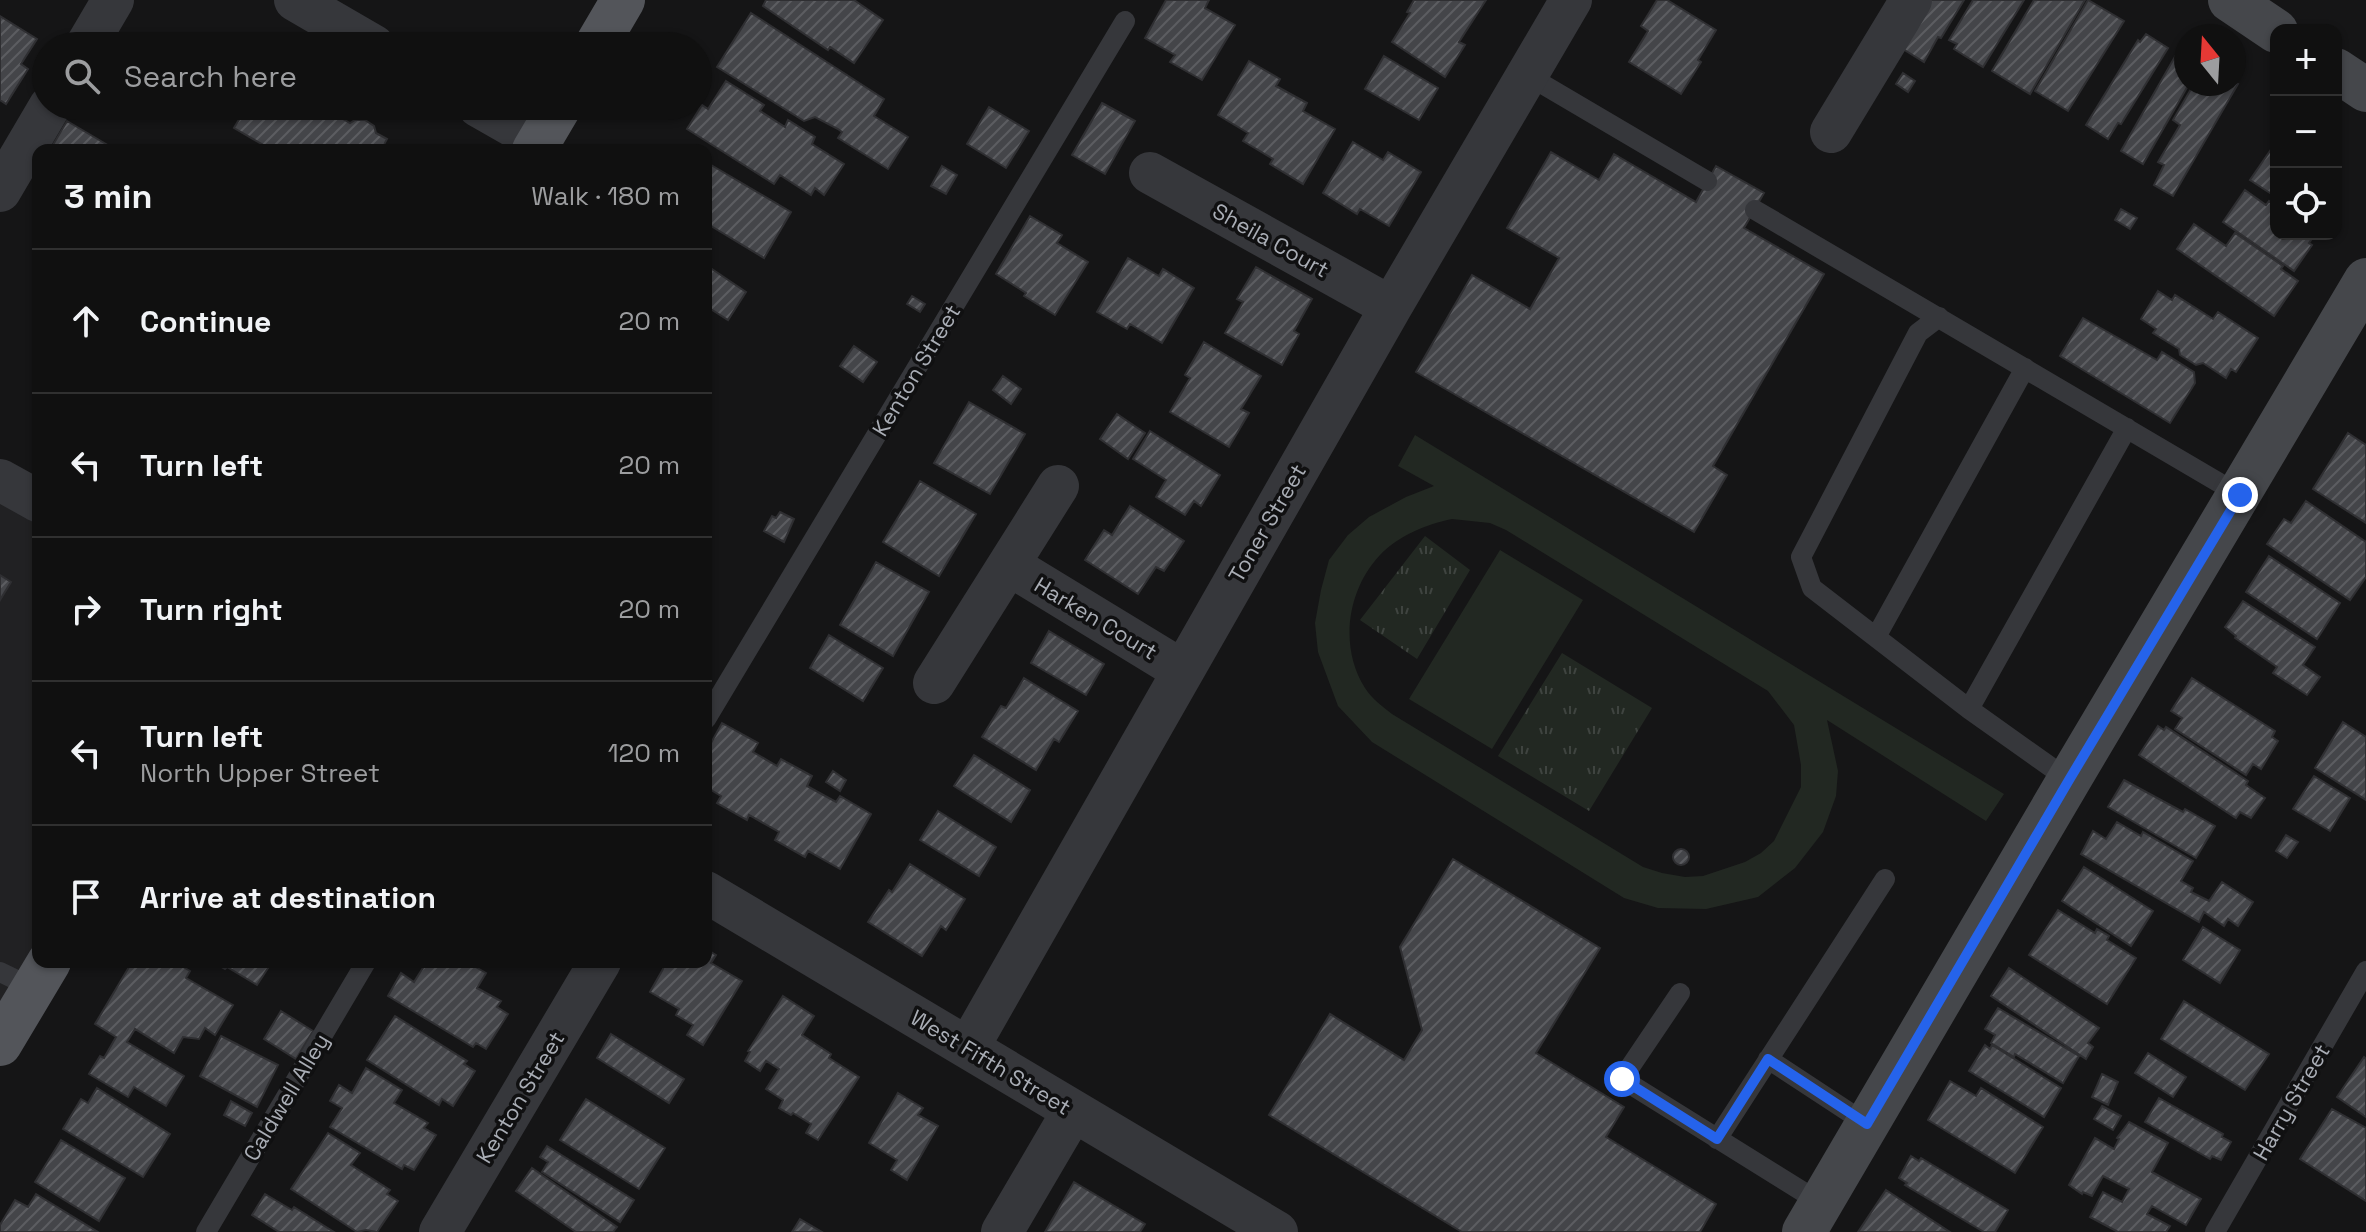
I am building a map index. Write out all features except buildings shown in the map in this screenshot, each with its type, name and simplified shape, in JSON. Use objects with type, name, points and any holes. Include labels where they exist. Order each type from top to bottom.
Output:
[{"type":"main road","points":[[604,32],[623,0]]},
{"type":"main road","points":[[0,1044],[28,974]]},
{"type":"street","points":[[94,32],[113,0]]},
{"type":"street","points":[[295,0],[350,32]]},
{"type":"street","name":"Toner Street","points":[[968,1048],[1391,307],[1571,0]]},
{"type":"street","points":[[1831,132],[1911,0]]},
{"type":"street","points":[[2230,0],[2270,27]]},
{"type":"street","points":[[2342,74],[2366,90]]},
{"type":"street","points":[[0,191],[42,120]]},
{"type":"street","points":[[514,120],[544,132]]},
{"type":"street","name":"Sheila Court","points":[[1150,173],[1391,307]]},
{"type":"street","points":[[1813,1218],[2366,280]]},
{"type":"street","points":[[0,480],[32,498]]},
{"type":"street","name":"Harken Court","points":[[934,683],[1058,486]]},
{"type":"street","name":"Harken Court","points":[[1009,565],[1183,671]]},
{"type":"street","name":"West Fifth Street","points":[[712,896],[1277,1232]]},
{"type":"street","name":"Kenton Street","points":[[440,1232],[596,968]]},
{"type":"street","points":[[1002,1232],[1073,1111]]},
{"type":"lane","name":"Kenton Street","points":[[712,709],[1125,21]]},
{"type":"lane","points":[[1527,75],[1707,181]]},
{"type":"lane","points":[[1755,210],[2240,495]]},
{"type":"lane","points":[[1939,317],[1918,333],[1801,557],[1812,588],[1969,709],[2069,780]]},
{"type":"lane","points":[[1876,637],[2025,368]]},
{"type":"lane","points":[[1969,709],[2127,428]]},
{"type":"lane","points":[[1717,1139],[1885,879]]},
{"type":"lane","name":"Caldwell Alley","points":[[206,1232],[362,968]]},
{"type":"lane","name":"Harry Street","points":[[2215,1232],[2366,971]]},
{"type":"lane","points":[[1680,993],[1622,1079],[1717,1139],[1813,1218]]},
{"type":"lane","points":[[1768,1059],[1867,1124]]},
{"type":"shaded area","points":[[0,470],[32,489],[32,968],[35,968],[0,1044]]},
{"type":"green space","points":[[1415,435],[2004,794],[1986,821],[1827,720],[1838,771],[1836,796],[1823,832],[1795,868],[1758,897],[1706,909],[1658,908],[1624,898],[1372,742],[1338,706],[1318,652],[1315,623],[1321,590],[1329,560],[1348,535],[1369,517],[1434,486],[1398,466]],"holes":[[[1452,519],[1490,523],[1768,691],[1794,725],[1801,765],[1801,787],[1774,841],[1761,853],[1745,862],[1703,876],[1685,877],[1643,867],[1392,714],[1368,692],[1352,655],[1350,619],[1360,585],[1369,569],[1387,548],[1433,524]]]},
{"type":"green space","points":[[1425,536],[1470,570],[1417,659],[1360,620]]},
{"type":"green space","points":[[1500,550],[1583,600],[1492,749],[1409,699]]},
{"type":"green space","points":[[1562,653],[1652,708],[1589,811],[1498,756]]},
{"type":"route","points":[[1622,1079],[1717,1139],[1768,1059],[1867,1124],[2240,495]]}]
